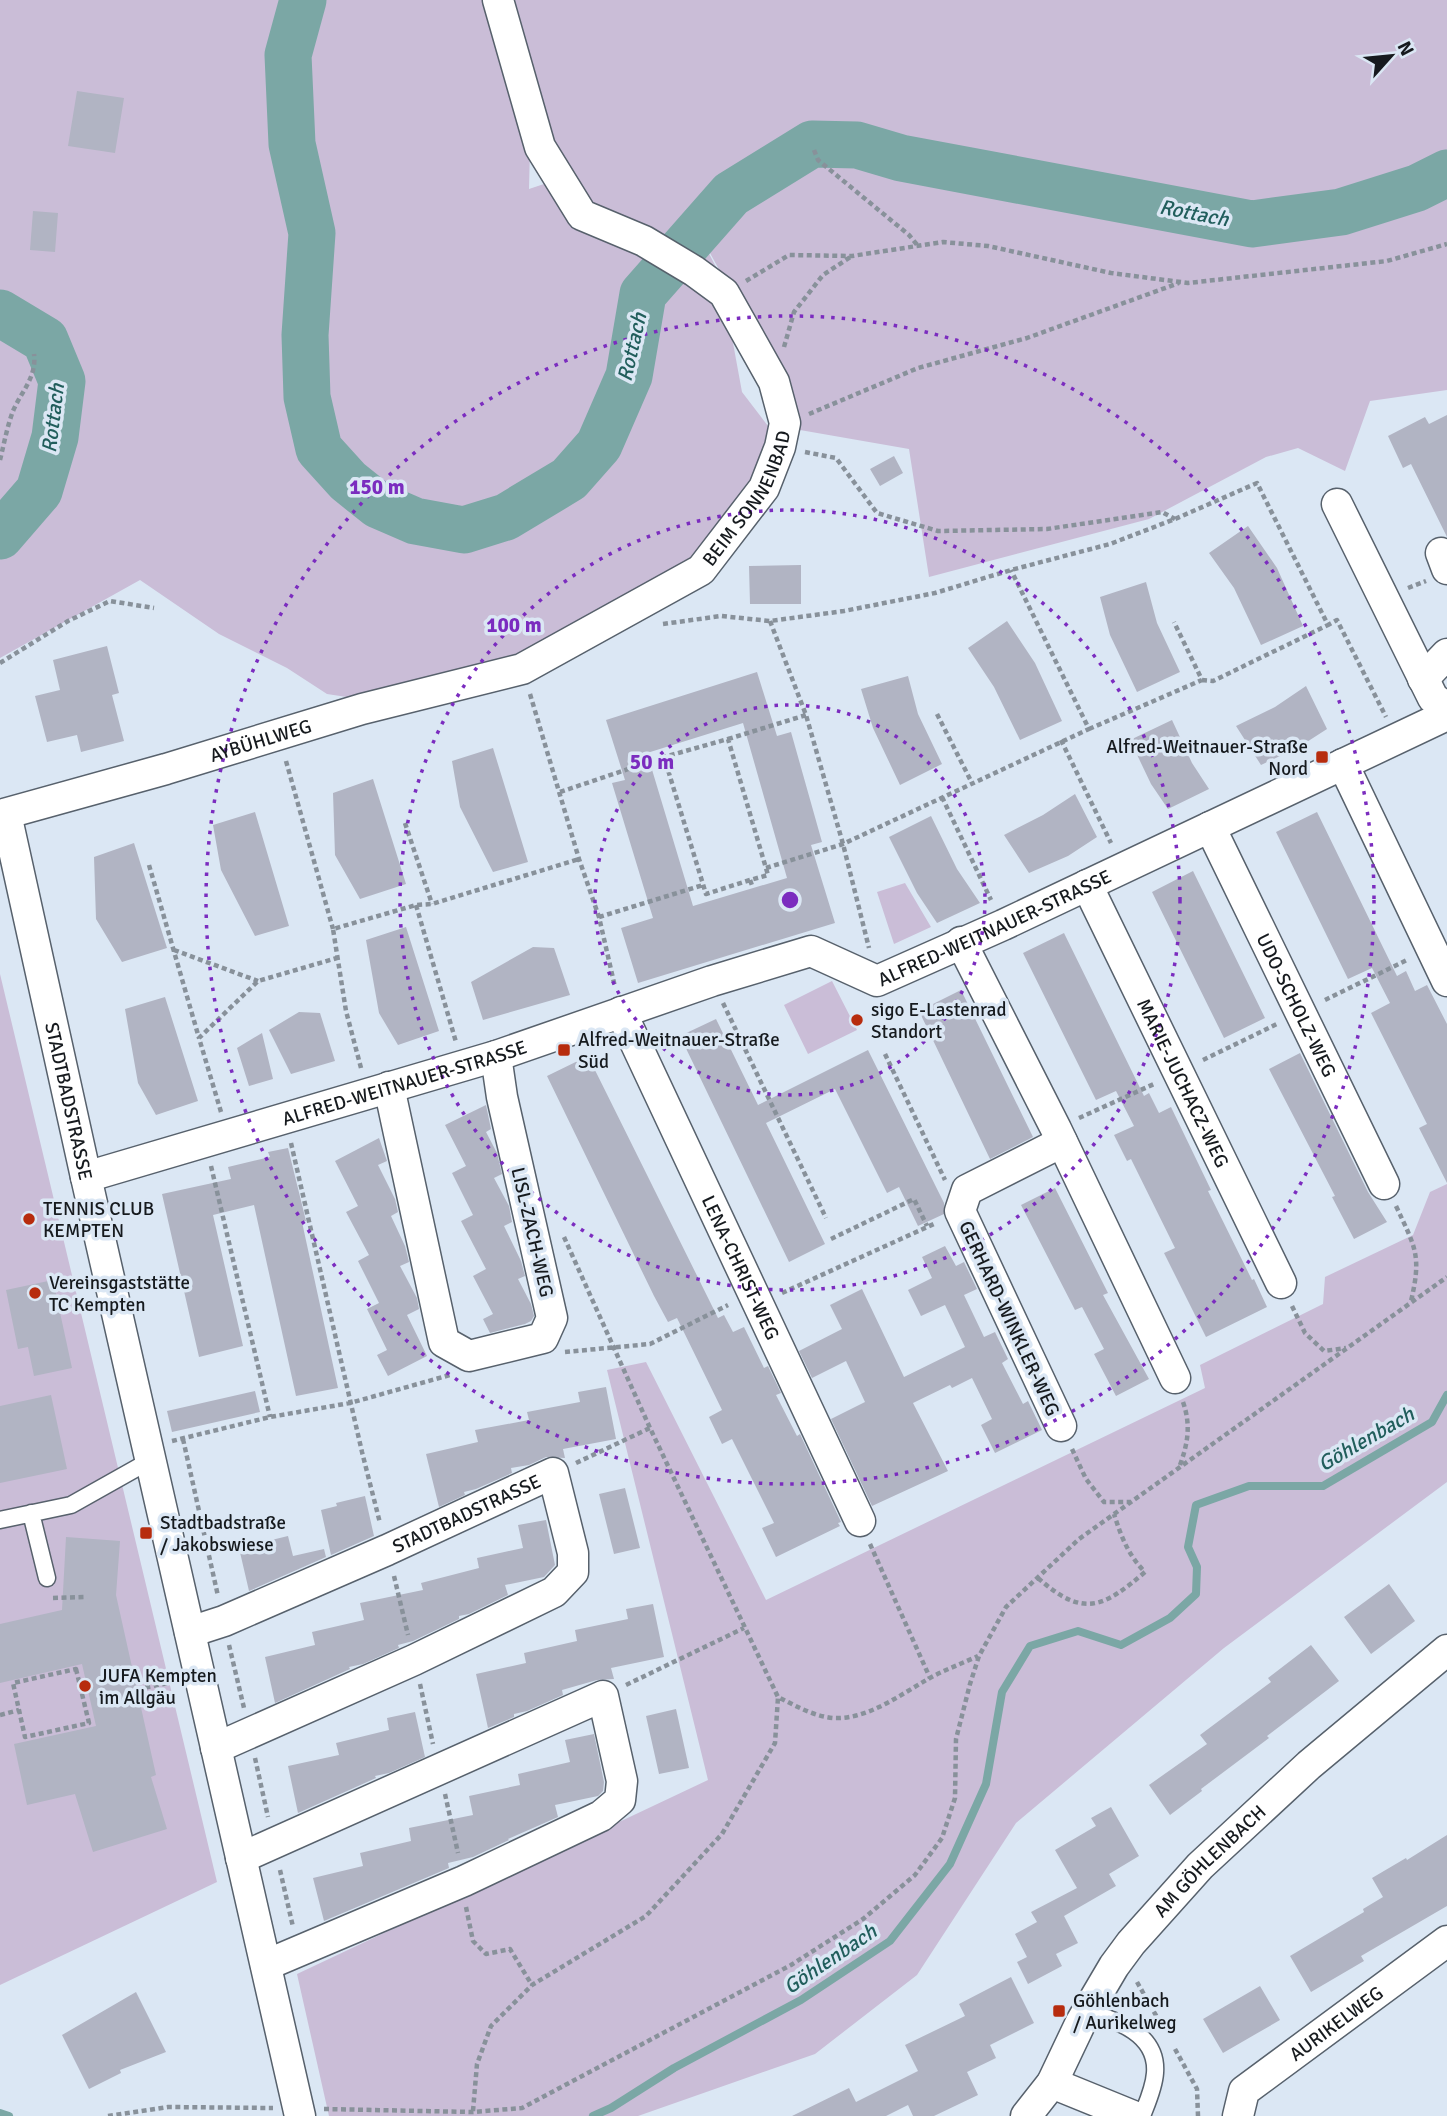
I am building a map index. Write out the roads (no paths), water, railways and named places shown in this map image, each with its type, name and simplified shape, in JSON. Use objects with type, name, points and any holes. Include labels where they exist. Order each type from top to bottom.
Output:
[{"type":"street","name":"BEIM SONNENBAD","points":[[498,0],[540,147],[582,215],[644,241],[724,293],[774,382],[783,435],[764,488],[701,570],[522,669]]},
{"type":"street","points":[[1337,504],[1433,698],[1447,708]]},
{"type":"street","points":[[1423,679],[1447,654]]},
{"type":"street","name":"AYBÜHLWEG","points":[[3,814],[362,709],[522,669]]},
{"type":"street","name":"ALFRED-WEITNAUER-STRASSE","points":[[86,1177],[496,1056],[712,981],[811,951],[877,981],[1003,925],[1447,715]]},
{"type":"street","points":[[1343,764],[1447,981]]},
{"type":"street","name":"STADTBADSTRASSE","points":[[3,814],[300,2112]]},
{"type":"street","name":"UDO-SCHOLZ-WEG","points":[[1210,827],[1384,1184]]},
{"type":"street","name":"MARIE-JUCHACZ-WEG","points":[[1087,885],[1281,1283]]},
{"type":"street","points":[[961,942],[1059,1136],[1175,1378]]},
{"type":"street","name":"LENA-CHRIST-WEG","points":[[621,1012],[860,1521]]},
{"type":"street","name":"LISL-ZACH-WEG","points":[[379,1091],[444,1342],[469,1356],[543,1338],[552,1318],[502,1097],[496,1056]]},
{"type":"street","name":"GERHARD-WINKLER-WEG","points":[[1059,1136],[967,1190],[960,1212],[1061,1426]]},
{"type":"street","name":"STADTBADSTRASSE","points":[[190,1632],[224,1621],[387,1550],[553,1473],[573,1553],[573,1572],[554,1592],[414,1660],[216,1748]]},
{"type":"street","name":"AM GÖHLENBACH","points":[[1026,2116],[1052,2083],[1087,2012],[1114,1966],[1131,1943],[1200,1866],[1309,1765],[1447,1650]]},
{"type":"street","points":[[241,1858],[603,1696],[622,1781],[620,1800],[601,1816],[464,1881],[266,1965]]},
{"type":"street","name":"AURIKELWEG","points":[[1238,2116],[1244,2091],[1447,1941]]},
{"type":"street","points":[[1052,2083],[1133,2116]]},
{"type":"lane","points":[[0,1520],[71,1505],[149,1453]]},
{"type":"lane","points":[[31,1513],[47,1578]]},
{"type":"lane","points":[[1087,2012],[1130,2026],[1152,2053],[1155,2072],[1142,2116]]},
{"type":"waterway","name":"Rottach","points":[[303,0],[288,55],[292,144],[312,233],[305,335],[307,397],[319,449],[348,481],[378,505],[415,521],[464,530],[506,517],[569,479],[599,445],[629,376],[643,294],[731,194],[812,144],[857,145],[901,158],[1252,224],[1341,212],[1417,188],[1447,173]]},
{"type":"waterway","name":"Rottach","points":[[0,313],[45,340],[62,381],[55,437],[39,491],[0,536]]},
{"type":"waterway","name":"Göhlenbach","points":[[593,2116],[611,2108],[674,2068],[801,2000],[890,1941],[950,1864],[986,1784],[1002,1692],[1030,1646],[1078,1631],[1121,1645],[1170,1618],[1196,1594],[1197,1567],[1188,1547],[1196,1505],[1249,1486],[1323,1486],[1432,1422],[1447,1395]]},
{"type":"waterway","name":"Göhlenbach","points":[[0,2113],[9,2116]]},
{"type":"place","name":"Alfred-Weitnauer-Straße Nord","points":[[1322,757]]},
{"type":"place","name":"sigo E-Lastenrad Standort","points":[[857,1020]]},
{"type":"place","name":"Alfred-Weitnauer-Straße Süd","points":[[564,1050]]},
{"type":"place","name":"TENNIS CLUB KEMPTEN","points":[[29,1219]]},
{"type":"place","name":"Vereinsgaststätte TC Kempten","points":[[35,1293]]},
{"type":"place","name":"Stadtbadstraße / Jakobswiese","points":[[146,1533]]},
{"type":"place","name":"JUFA Kempten im Allgäu","points":[[85,1686]]},
{"type":"place","name":"Göhlenbach / Aurikelweg","points":[[1059,2011]]}]
